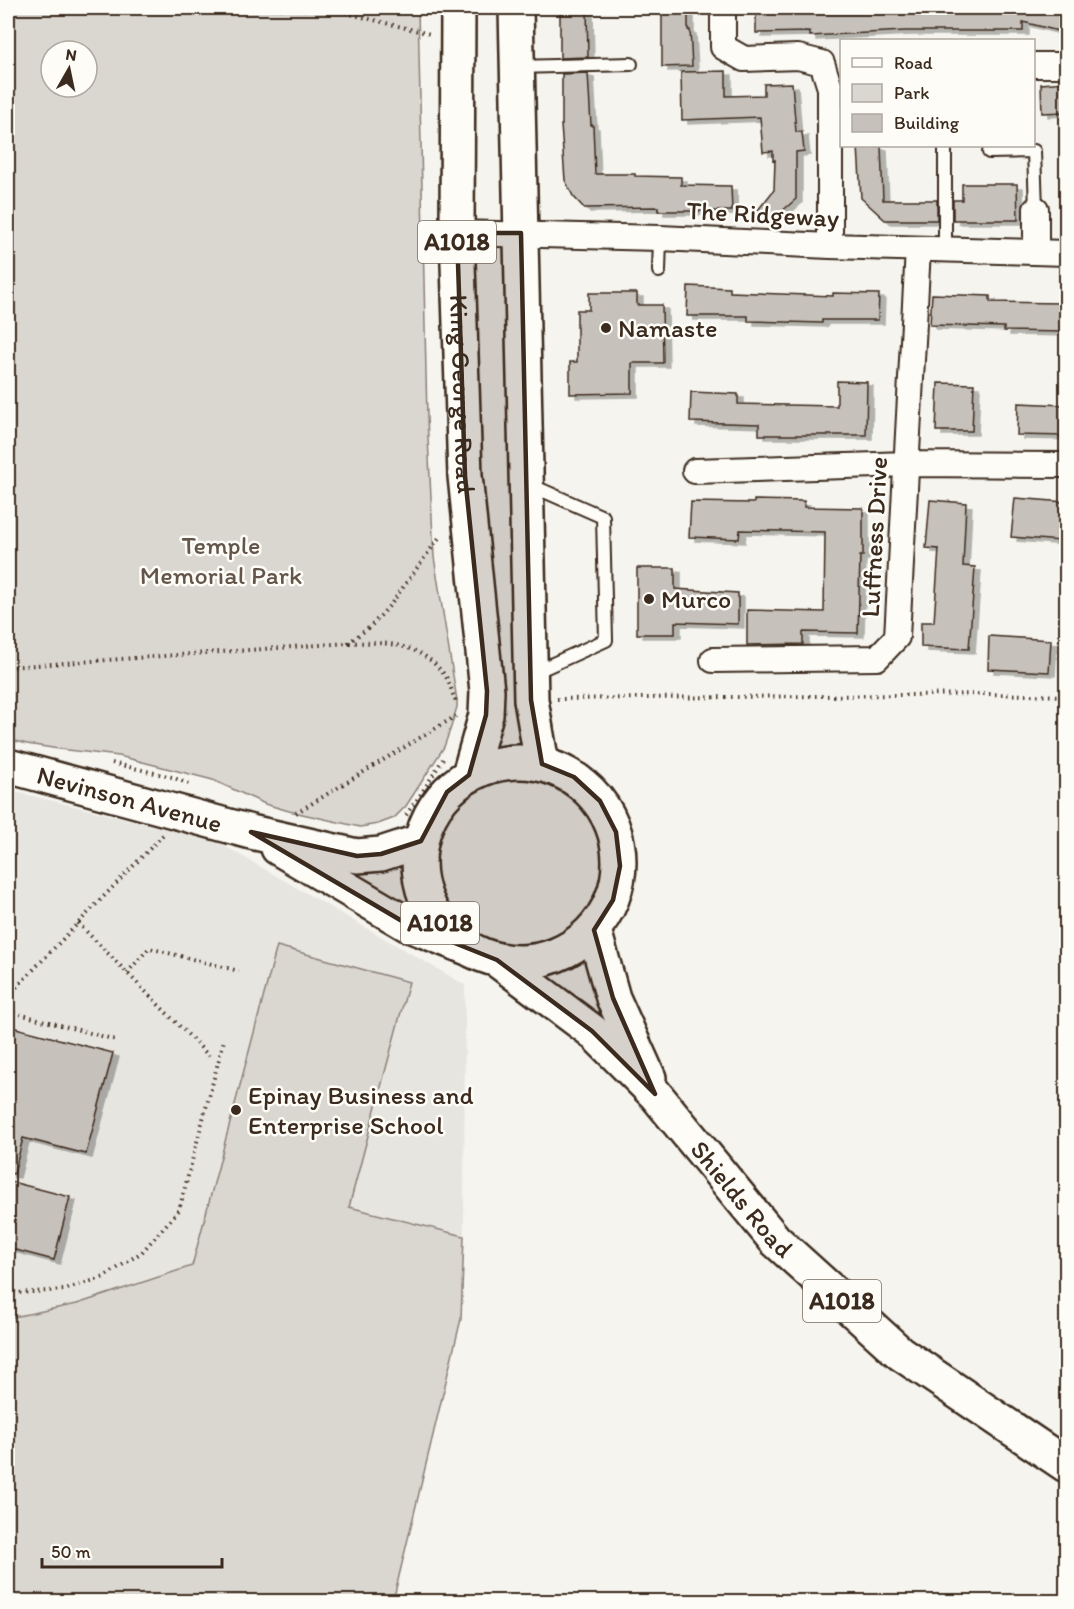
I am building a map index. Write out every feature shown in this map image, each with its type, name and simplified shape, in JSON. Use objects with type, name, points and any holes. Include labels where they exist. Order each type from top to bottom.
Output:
[{"type":"main road","name":"King George Road","points":[[458,8],[457,233],[465,476],[487,692],[486,715],[469,775]]},
{"type":"main road","name":"A1018","points":[[516,8],[531,687],[542,764]]},
{"type":"main road","name":"A1018","points":[[517,761],[542,764],[574,777],[600,801],[616,832],[620,866],[613,900],[594,930],[574,947],[550,958],[523,962],[497,960],[465,947],[442,927],[426,901],[412,829],[430,815],[447,792],[469,775],[492,765],[517,761]]},
{"type":"main road","name":"Nevinson Avenue","points":[[8,766],[251,832],[357,856],[381,854],[412,829]]},
{"type":"main road","name":"Nevinson Avenue","points":[[251,832],[407,924],[465,947]]},
{"type":"main road","name":"Shields Road","points":[[594,930],[614,998],[656,1094]]},
{"type":"main road","name":"Shields Road","points":[[497,960],[592,1031],[656,1094],[775,1240],[875,1331],[900,1353],[1066,1465]]},
{"type":"street","points":[[723,8],[723,47],[744,59],[798,57],[832,63],[830,246]]},
{"type":"street","points":[[1035,65],[1066,65]]},
{"type":"street","points":[[1036,209],[1036,252]]},
{"type":"street","name":"The Ridgeway","points":[[457,233],[521,233],[1066,253]]},
{"type":"street","name":"Luffness Drive","points":[[713,660],[877,658],[897,637],[918,249]]},
{"type":"street","points":[[696,471],[907,464],[1066,465]]},
{"type":"lane","points":[[517,67],[632,64]]},
{"type":"lane","points":[[945,149],[945,250]]},
{"type":"lane","points":[[989,152],[1034,151],[1036,209]]},
{"type":"lane","points":[[659,271],[660,238]]},
{"type":"lane","points":[[527,484],[603,517],[606,640],[531,687]]},
{"type":"path","points":[[268,8],[338,11],[438,36]]},
{"type":"path","points":[[348,643],[371,626],[391,604],[441,535]]},
{"type":"path","points":[[8,667],[375,642],[394,644],[421,653],[447,679],[458,705]]},
{"type":"path","points":[[531,687],[1066,696]]},
{"type":"path","points":[[302,819],[291,816],[450,721],[462,711],[458,721]]},
{"type":"path","points":[[412,829],[421,794],[446,751]]},
{"type":"path","points":[[8,996],[169,829],[174,811]]},
{"type":"path","points":[[78,923],[208,1056]]},
{"type":"path","points":[[127,973],[149,948],[239,971]]},
{"type":"path","points":[[8,1011],[116,1040]]},
{"type":"path","points":[[8,1291],[16,1293],[64,1290],[104,1277],[142,1252],[179,1210],[224,1040]]},
{"type":"highlighted area","points":[[457,233],[521,233],[531,700],[542,764],[574,777],[600,801],[616,832],[620,866],[613,900],[594,930],[613,998],[655,1094],[592,1031],[497,960],[407,924],[251,832],[357,856],[381,854],[421,841],[447,792],[469,775],[486,715],[487,691],[465,476]]},
{"type":"shaded area","name":"Epinay Business and Enterprise School","points":[[8,790],[216,841],[465,985],[464,1236],[461,1319],[393,1601],[8,1602]]},
{"type":"green space","name":"Temple Memorial Park","points":[[8,8],[418,8],[427,418],[434,557],[457,700],[457,707],[444,747],[406,806],[394,818],[360,827],[265,804],[213,780],[119,756],[27,744],[8,739]]},
{"type":"green space","points":[[277,946],[409,982],[349,1207],[464,1236],[461,1319],[393,1601],[8,1601],[8,1318],[77,1304],[192,1266]]},
{"type":"building","points":[[560,8],[587,8],[588,57],[560,58]]},
{"type":"building","points":[[662,8],[688,8],[692,66],[662,67]]},
{"type":"building","points":[[756,8],[1049,8],[1066,12],[1066,33],[1023,22],[1023,31],[905,31],[810,36],[810,32],[756,33]]},
{"type":"building","points":[[726,71],[726,96],[764,95],[764,84],[792,83],[796,132],[802,132],[804,151],[796,152],[796,199],[772,220],[750,220],[774,190],[775,160],[773,161],[773,151],[763,152],[760,117],[682,120],[681,72]]},
{"type":"building","points":[[588,73],[595,174],[681,177],[681,185],[731,186],[732,211],[658,211],[658,207],[584,208],[573,196],[565,180],[561,125],[562,74]]},
{"type":"building","points":[[1066,82],[1066,112],[1042,113],[1041,84]]},
{"type":"building","points":[[858,147],[881,147],[883,200],[937,200],[937,220],[885,220],[861,198]]},
{"type":"building","points":[[962,184],[1017,184],[1018,220],[953,220],[953,200],[962,200]]},
{"type":"building","points":[[688,286],[730,288],[730,292],[833,296],[833,293],[879,294],[878,320],[822,320],[822,323],[748,321],[748,316],[687,316]]},
{"type":"building","points":[[589,293],[637,293],[637,305],[662,305],[663,363],[632,363],[632,393],[570,394],[570,362],[577,362],[577,310],[589,310]]},
{"type":"building","points":[[932,294],[990,296],[990,302],[1066,303],[1066,332],[1004,331],[1004,327],[930,325]]},
{"type":"building","points":[[837,381],[867,382],[866,435],[759,435],[759,424],[690,422],[691,392],[738,394],[738,404],[837,406]]},
{"type":"building","points":[[938,383],[974,384],[972,431],[936,431]]},
{"type":"building","points":[[1018,403],[1066,405],[1066,436],[1017,435]]},
{"type":"building","points":[[1015,498],[1065,502],[1061,541],[1011,537]]},
{"type":"building","points":[[754,500],[804,501],[804,507],[863,508],[863,556],[860,556],[858,633],[803,632],[803,644],[747,645],[747,610],[824,612],[825,532],[740,530],[739,539],[689,537],[691,502],[754,503]]},
{"type":"building","points":[[930,500],[966,503],[963,566],[975,567],[969,649],[921,647],[921,622],[934,622],[939,549],[926,548]]},
{"type":"building","points":[[637,568],[675,568],[675,589],[738,593],[738,624],[675,622],[675,634],[637,634]]},
{"type":"building","points":[[989,636],[1051,640],[1049,672],[988,669]]},
{"type":"building","points":[[8,1026],[113,1053],[86,1154],[23,1138],[14,1174],[8,1173]]},
{"type":"building","points":[[8,1181],[70,1197],[54,1260],[8,1248]]},
{"type":"place","name":"Namaste","points":[[606,328]]},
{"type":"place","name":"Murco","points":[[649,599]]},
{"type":"place","name":"Epinay Business and Enterprise School","points":[[236,1110]]}]
